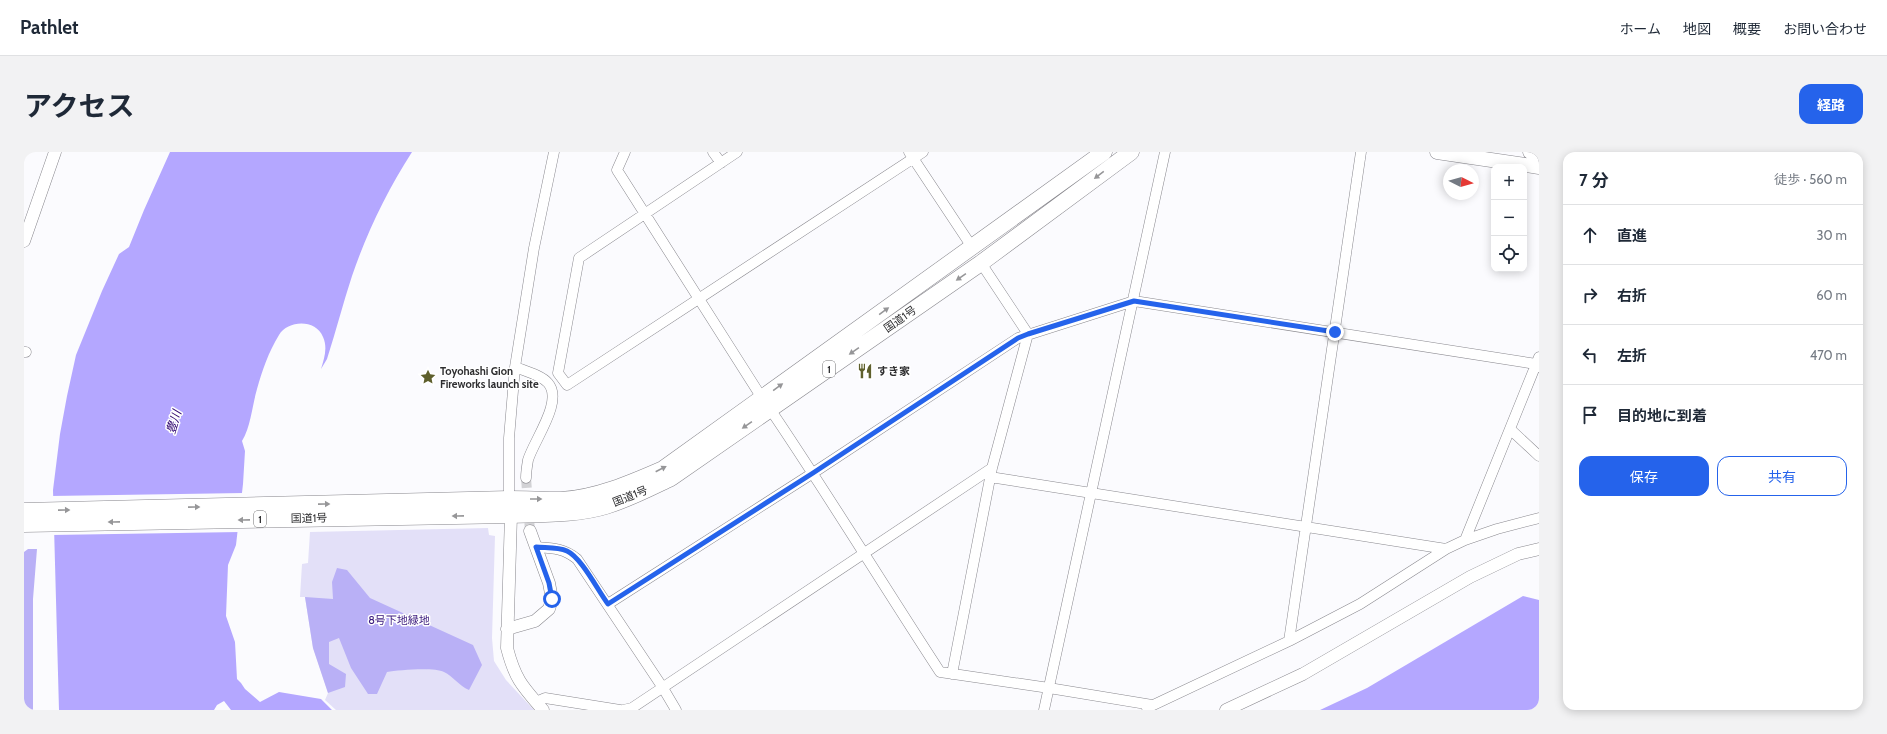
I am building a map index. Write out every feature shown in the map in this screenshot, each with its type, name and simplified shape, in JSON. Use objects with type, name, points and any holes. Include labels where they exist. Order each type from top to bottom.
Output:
[{"type":"highway","name":"国道1号","points":[[766,404],[972,247],[1104,152]]},
{"type":"highway","name":"国道1号","points":[[24,515],[503,507],[562,500],[599,493],[624,485],[663,469],[766,404],[982,263],[1131,152]]},
{"type":"main road","points":[[1437,152],[1539,167]]},
{"type":"main road","points":[[1530,152],[1539,154]]},
{"type":"street","points":[[24,241],[55,152]]},
{"type":"street","points":[[554,152],[534,248],[515,367],[503,507],[507,648],[512,668],[519,682],[539,706],[544,698],[622,710],[632,708],[664,688],[863,553],[991,473],[1092,493],[1446,549]]},
{"type":"street","points":[[625,152],[617,170],[766,404],[813,473],[940,672],[1049,688],[1148,707],[1289,641],[1360,604],[1446,549],[1465,540],[1517,523],[1539,518]]},
{"type":"street","points":[[713,152],[721,163]]},
{"type":"street","points":[[738,152],[579,258],[558,373],[567,385],[911,155],[922,152]]},
{"type":"street","points":[[1044,710],[1134,301],[1165,152]]},
{"type":"street","points":[[1289,641],[1361,152]]},
{"type":"street","points":[[911,155],[972,247]]},
{"type":"street","points":[[952,674],[991,473],[1028,334],[982,263]]},
{"type":"street","points":[[608,604],[813,473],[1018,338],[1134,301],[1538,363],[1465,540]]},
{"type":"street","points":[[515,367],[548,382],[552,388],[554,398],[528,460],[526,478]]},
{"type":"street","points":[[1510,429],[1539,456]]},
{"type":"street","points":[[507,629],[535,621],[549,609],[552,599],[549,583],[530,531]]},
{"type":"street","points":[[536,547],[560,549],[569,552],[577,559],[664,688],[676,710]]},
{"type":"street","points":[[1226,710],[1303,674],[1470,576],[1518,554],[1539,549]]},
{"type":"green space","name":"8号下地緑地","points":[[488,528],[489,535],[495,536],[492,638],[494,661],[506,680],[534,710],[336,710],[325,700],[328,693],[313,648],[305,597],[300,597],[302,564],[308,563],[310,532]]},
{"type":"green space","points":[[28,549],[37,549],[33,599],[33,710],[24,710],[24,552]]},
{"type":"green space","points":[[337,568],[347,570],[370,598],[473,645],[482,665],[469,690],[439,670],[416,669],[387,672],[377,694],[368,694],[351,668],[339,638],[329,642],[329,664],[346,674],[345,687],[328,693],[313,648],[305,597],[333,599],[332,582]]},
{"type":"water","name":"豊川","points":[[170,152],[412,152],[386,197],[364,244],[349,286],[327,359],[321,369],[325,353],[325,345],[323,337],[314,327],[295,324],[283,330],[272,348],[264,368],[249,422],[242,441],[245,451],[243,484],[236,545],[228,565],[226,616],[235,642],[237,679],[245,689],[260,702],[279,692],[321,699],[332,710],[231,710],[224,701],[217,705],[214,710],[59,710],[53,490],[60,434],[67,396],[76,355],[102,291],[119,254],[129,247]]},
{"type":"water","points":[[1523,596],[1539,600],[1539,710],[1320,710],[1367,688]]},
{"type":"pier","points":[[244,493],[240,532],[52,535],[51,496]]},
{"type":"tunnel","points":[[526,478],[530,531]]},
{"type":"place","name":"すき家","points":[[865,371]]},
{"type":"place","name":"Toyohashi Gion Fireworks launch site","points":[[428,377]]},
{"type":"route","points":[[552,599],[549,583],[536,547],[560,549],[569,552],[577,559],[608,604],[813,473],[1018,338],[1028,334],[1134,301],[1335,332]]}]
